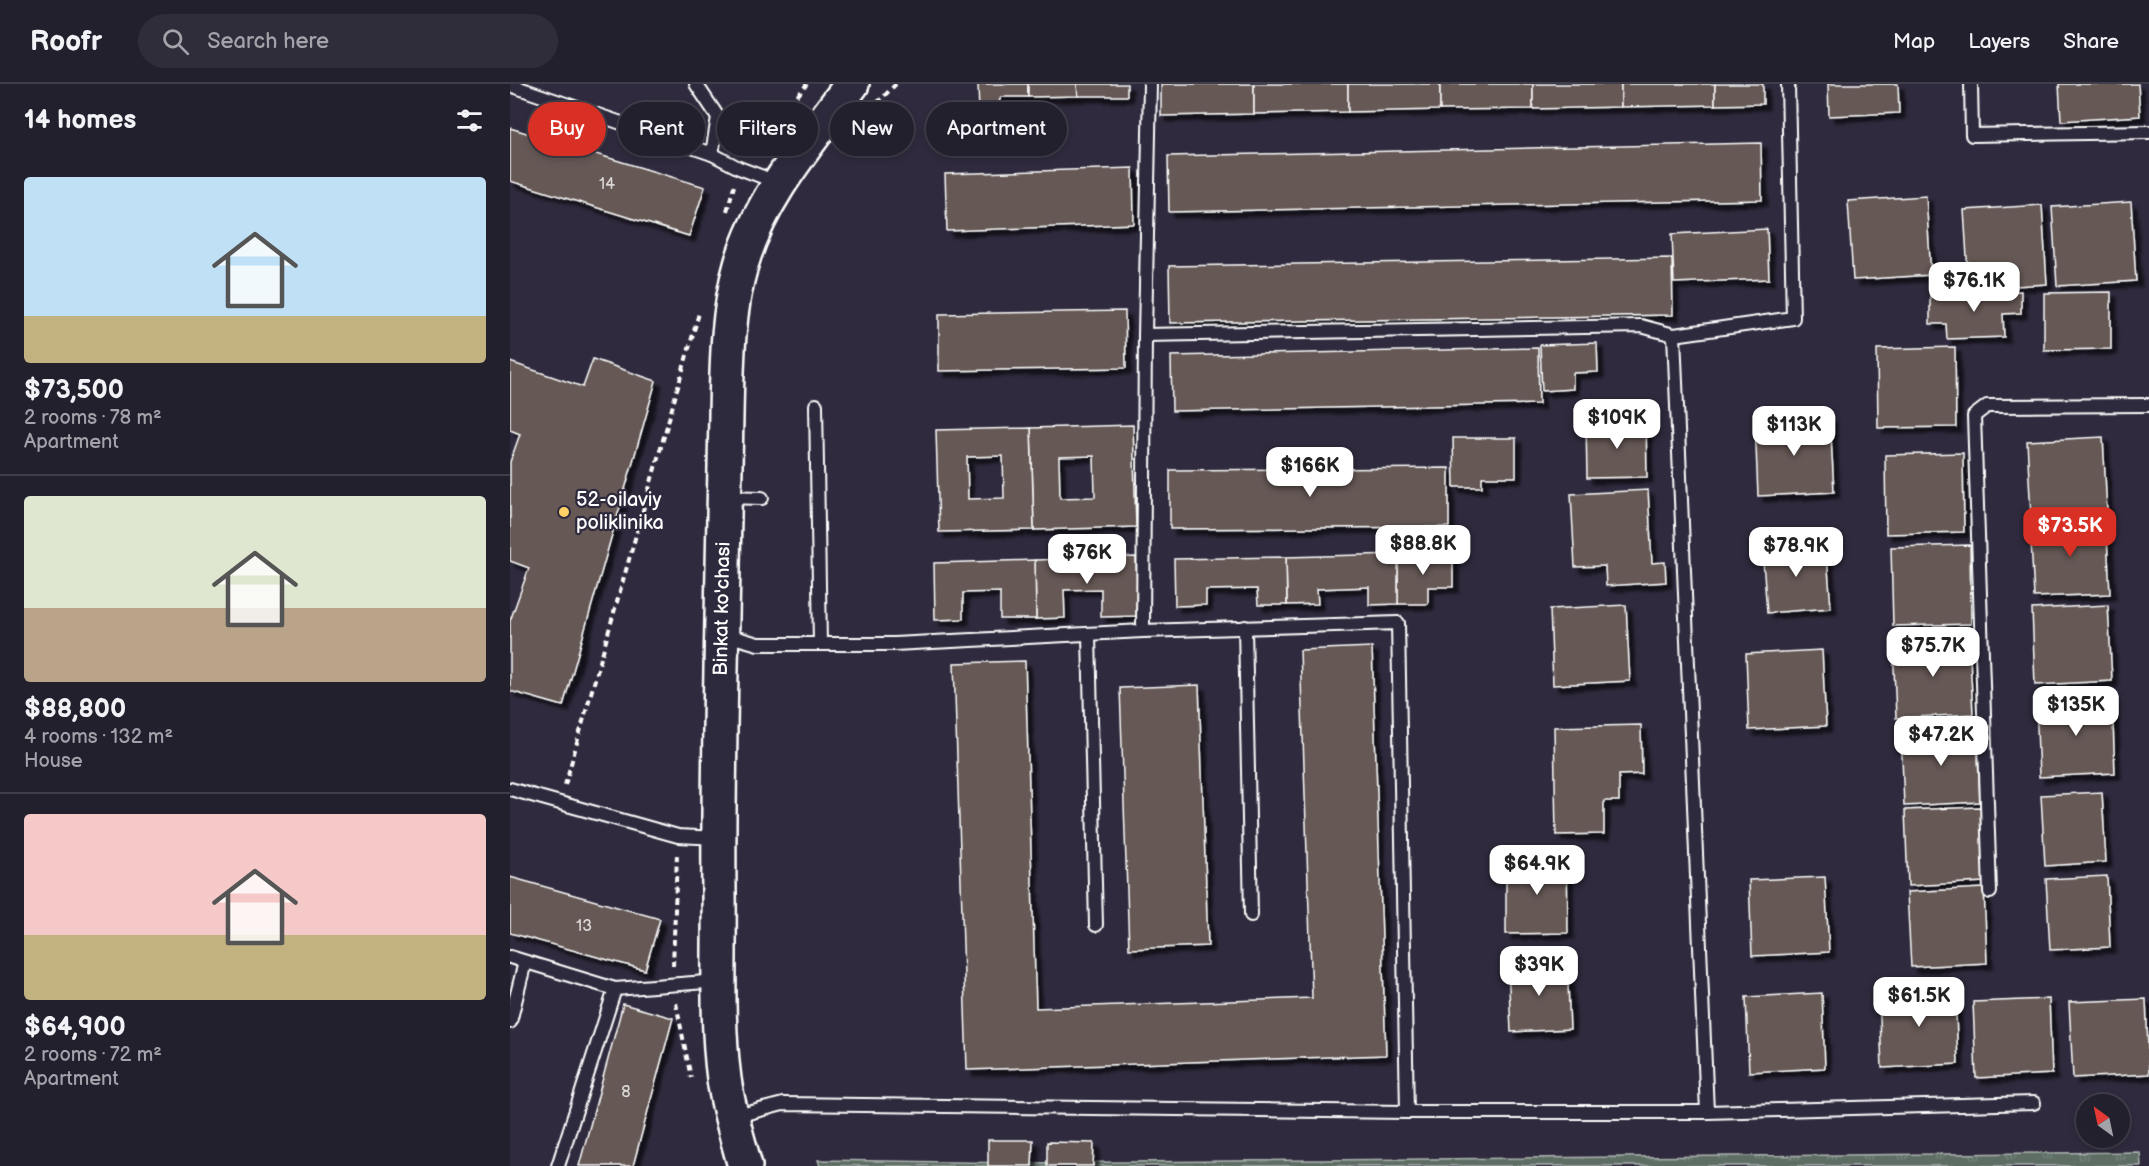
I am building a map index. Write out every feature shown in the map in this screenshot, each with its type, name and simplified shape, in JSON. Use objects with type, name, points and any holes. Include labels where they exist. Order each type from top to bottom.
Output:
[{"type":"main road","name":"Binkat ko'chasi","points":[[745,1166],[731,1117],[722,1064],[720,981],[719,838],[724,497],[731,326],[736,287],[751,234],[780,183],[852,84]]},
{"type":"lane","points":[[696,84],[718,117],[712,154]]},
{"type":"lane","points":[[1143,631],[1150,84]]},
{"type":"lane","points":[[1145,335],[1641,326],[1674,335],[1793,318],[1788,84]]},
{"type":"lane","points":[[1971,84],[1972,135],[2149,132]]},
{"type":"lane","points":[[510,85],[712,154],[739,168],[780,183]]},
{"type":"lane","points":[[1674,335],[1707,1112]]},
{"type":"lane","points":[[816,405],[820,644]]},
{"type":"lane","points":[[1990,892],[1974,416],[1987,406],[2149,405]]},
{"type":"lane","points":[[724,497],[762,498]]},
{"type":"lane","points":[[722,634],[758,644],[894,644],[1143,631],[1398,623],[1407,1112]]},
{"type":"lane","points":[[1245,627],[1251,915]]},
{"type":"lane","points":[[1089,635],[1096,925]]},
{"type":"lane","points":[[510,789],[678,836],[719,838]]},
{"type":"lane","points":[[510,957],[615,989],[720,981]]},
{"type":"lane","points":[[510,1023],[525,962]]},
{"type":"lane","points":[[558,1166],[615,989]]},
{"type":"lane","points":[[731,1117],[783,1104],[1407,1112],[1707,1112],[2034,1103]]},
{"type":"path","points":[[727,213],[739,168],[807,84]]},
{"type":"path","points":[[560,804],[701,304]]},
{"type":"green space","points":[[2140,1152],[2141,1166],[820,1166],[818,1160],[1021,1163]]},
{"type":"building","points":[[978,84],[1028,84],[1028,97],[1001,97],[999,102],[979,102]]},
{"type":"building","points":[[1028,84],[1077,84],[1078,96],[1028,97]]},
{"type":"building","points":[[1077,84],[1127,84],[1127,96],[1078,96]]},
{"type":"building","points":[[1161,84],[1254,84],[1254,114],[1161,116]]},
{"type":"building","points":[[1254,84],[1348,84],[1348,112],[1254,114]]},
{"type":"building","points":[[1348,84],[1440,84],[1440,110],[1348,112]]},
{"type":"building","points":[[1440,84],[1533,84],[1533,109],[1440,110]]},
{"type":"building","points":[[1533,84],[1621,84],[1621,107],[1533,109]]},
{"type":"building","points":[[1621,84],[1715,84],[1715,105],[1621,107]]},
{"type":"building","points":[[1715,84],[1763,84],[1763,104],[1715,105]]},
{"type":"building","points":[[1828,84],[1898,84],[1899,113],[1829,116]]},
{"type":"building","points":[[2059,84],[2138,84],[2140,116],[2061,121]]},
{"type":"building","points":[[510,128],[528,133],[528,156],[603,156],[705,187],[689,236],[510,181]]},
{"type":"building","points":[[1761,143],[1762,200],[1169,212],[1168,156]]},
{"type":"building","points":[[1133,168],[1134,224],[947,231],[945,174]]},
{"type":"building","points":[[1926,196],[1931,275],[1853,280],[1848,201]]},
{"type":"building","points":[[2131,202],[2136,281],[2057,286],[2052,207]]},
{"type":"building","points":[[2042,205],[2047,284],[1969,289],[1964,210]]},
{"type":"building","points":[[1767,229],[1769,279],[1674,283],[1672,234]]},
{"type":"building","points":[[1672,258],[1673,315],[1170,323],[1169,266]]},
{"type":"building","points":[[2021,291],[2021,313],[2003,314],[2004,337],[1947,339],[1946,324],[1930,324],[1930,294]]},
{"type":"building","points":[[2111,292],[2111,349],[2044,350],[2044,293]]},
{"type":"building","points":[[1125,311],[1126,368],[939,371],[939,314]]},
{"type":"building","points":[[1597,343],[1598,372],[1573,373],[1573,389],[1542,391],[1540,345]]},
{"type":"building","points":[[1955,347],[1956,427],[1878,428],[1877,349]]},
{"type":"building","points":[[1538,348],[1539,404],[1172,411],[1171,356]]},
{"type":"building","name":"52-oilaviy poliklinika","points":[[593,359],[656,381],[563,706],[510,691],[510,621],[529,568],[510,561],[510,462],[520,434],[510,430],[510,362],[583,387]]},
{"type":"building","points":[[1830,417],[1834,492],[1758,496],[1755,421]]},
{"type":"building","points":[[1646,422],[1647,477],[1587,478],[1586,423]]},
{"type":"building","points":[[1133,425],[1136,527],[1034,530],[1031,428]],"holes":[[[1094,456],[1095,497],[1060,498],[1059,457]]]},
{"type":"building","points":[[1031,428],[1034,530],[939,532],[936,430]],"holes":[[[1003,456],[1004,498],[968,499],[967,457]]]},
{"type":"building","points":[[2103,437],[2107,512],[2031,516],[2027,441]]},
{"type":"building","points":[[1453,438],[1516,438],[1516,477],[1482,477],[1482,487],[1454,487]]},
{"type":"building","points":[[1963,453],[1964,532],[1886,534],[1885,455]]},
{"type":"building","points":[[1449,468],[1449,527],[1170,529],[1170,470]]},
{"type":"building","points":[[1648,490],[1652,563],[1665,562],[1666,582],[1606,586],[1605,566],[1575,567],[1571,494]]},
{"type":"building","points":[[2106,518],[2110,594],[2034,597],[2030,522]]},
{"type":"building","points":[[1826,543],[1831,608],[1767,613],[1762,548]]},
{"type":"building","points":[[1970,545],[1971,624],[1893,626],[1891,547]]},
{"type":"building","points":[[1453,553],[1453,587],[1428,587],[1428,604],[1398,604],[1398,554]]},
{"type":"building","points":[[1398,554],[1398,604],[1369,605],[1369,587],[1317,589],[1318,604],[1287,605],[1286,557]]},
{"type":"building","points":[[1136,557],[1138,616],[1101,617],[1101,589],[1064,590],[1065,618],[1036,619],[1035,560]]},
{"type":"building","points":[[1286,557],[1287,605],[1258,605],[1257,589],[1206,590],[1206,605],[1175,606],[1174,559]]},
{"type":"building","points":[[1035,560],[1036,619],[1000,619],[1000,592],[963,593],[963,619],[935,620],[934,563]]},
{"type":"building","points":[[1626,605],[1630,681],[1553,685],[1550,609]]},
{"type":"building","points":[[2108,605],[2112,681],[2035,685],[2032,609]]},
{"type":"building","points":[[1969,639],[1973,714],[1896,718],[1893,642]]},
{"type":"building","points":[[1372,647],[1386,1055],[967,1070],[954,663],[1025,661],[1036,1008],[1312,998],[1300,650]]},
{"type":"building","points":[[1822,650],[1826,726],[1749,730],[1746,654]]},
{"type":"building","points":[[1199,685],[1208,946],[1129,949],[1120,688]]},
{"type":"building","points":[[2112,698],[2115,773],[2039,777],[2036,702]]},
{"type":"building","points":[[1641,725],[1642,774],[1619,775],[1619,801],[1604,801],[1604,834],[1556,835],[1554,727]]},
{"type":"building","points":[[1977,727],[1980,802],[1904,806],[1901,731]]},
{"type":"building","points":[[2102,792],[2106,862],[2045,866],[2041,795]]},
{"type":"building","points":[[1981,807],[1984,882],[1908,886],[1905,810]]},
{"type":"building","points":[[1567,858],[1568,933],[1506,934],[1506,859]]},
{"type":"building","points":[[2107,876],[2110,947],[2050,950],[2046,879]]},
{"type":"building","points":[[510,877],[660,919],[645,970],[510,933]]},
{"type":"building","points":[[1825,877],[1829,952],[1752,956],[1749,880]]},
{"type":"building","points":[[1984,888],[1987,963],[1911,967],[1907,892]]},
{"type":"building","points":[[1567,962],[1570,1029],[1511,1032],[1508,965]]},
{"type":"building","points":[[1955,988],[1958,1064],[1882,1068],[1879,992]]},
{"type":"building","points":[[1822,993],[1825,1068],[1749,1072],[1746,997]]},
{"type":"building","points":[[2049,999],[2052,1074],[1976,1078],[1973,1002]]},
{"type":"building","points":[[2146,999],[2149,1074],[2073,1078],[2069,1002]]},
{"type":"building","points":[[623,1004],[673,1018],[633,1166],[579,1166]]},
{"type":"building","points":[[988,1140],[1033,1140],[1032,1166],[988,1166]]},
{"type":"building","points":[[1047,1142],[1094,1143],[1093,1166],[1047,1166]]},
{"type":"place","name":"52-oilaviy poliklinika","points":[[564,512]]}]
